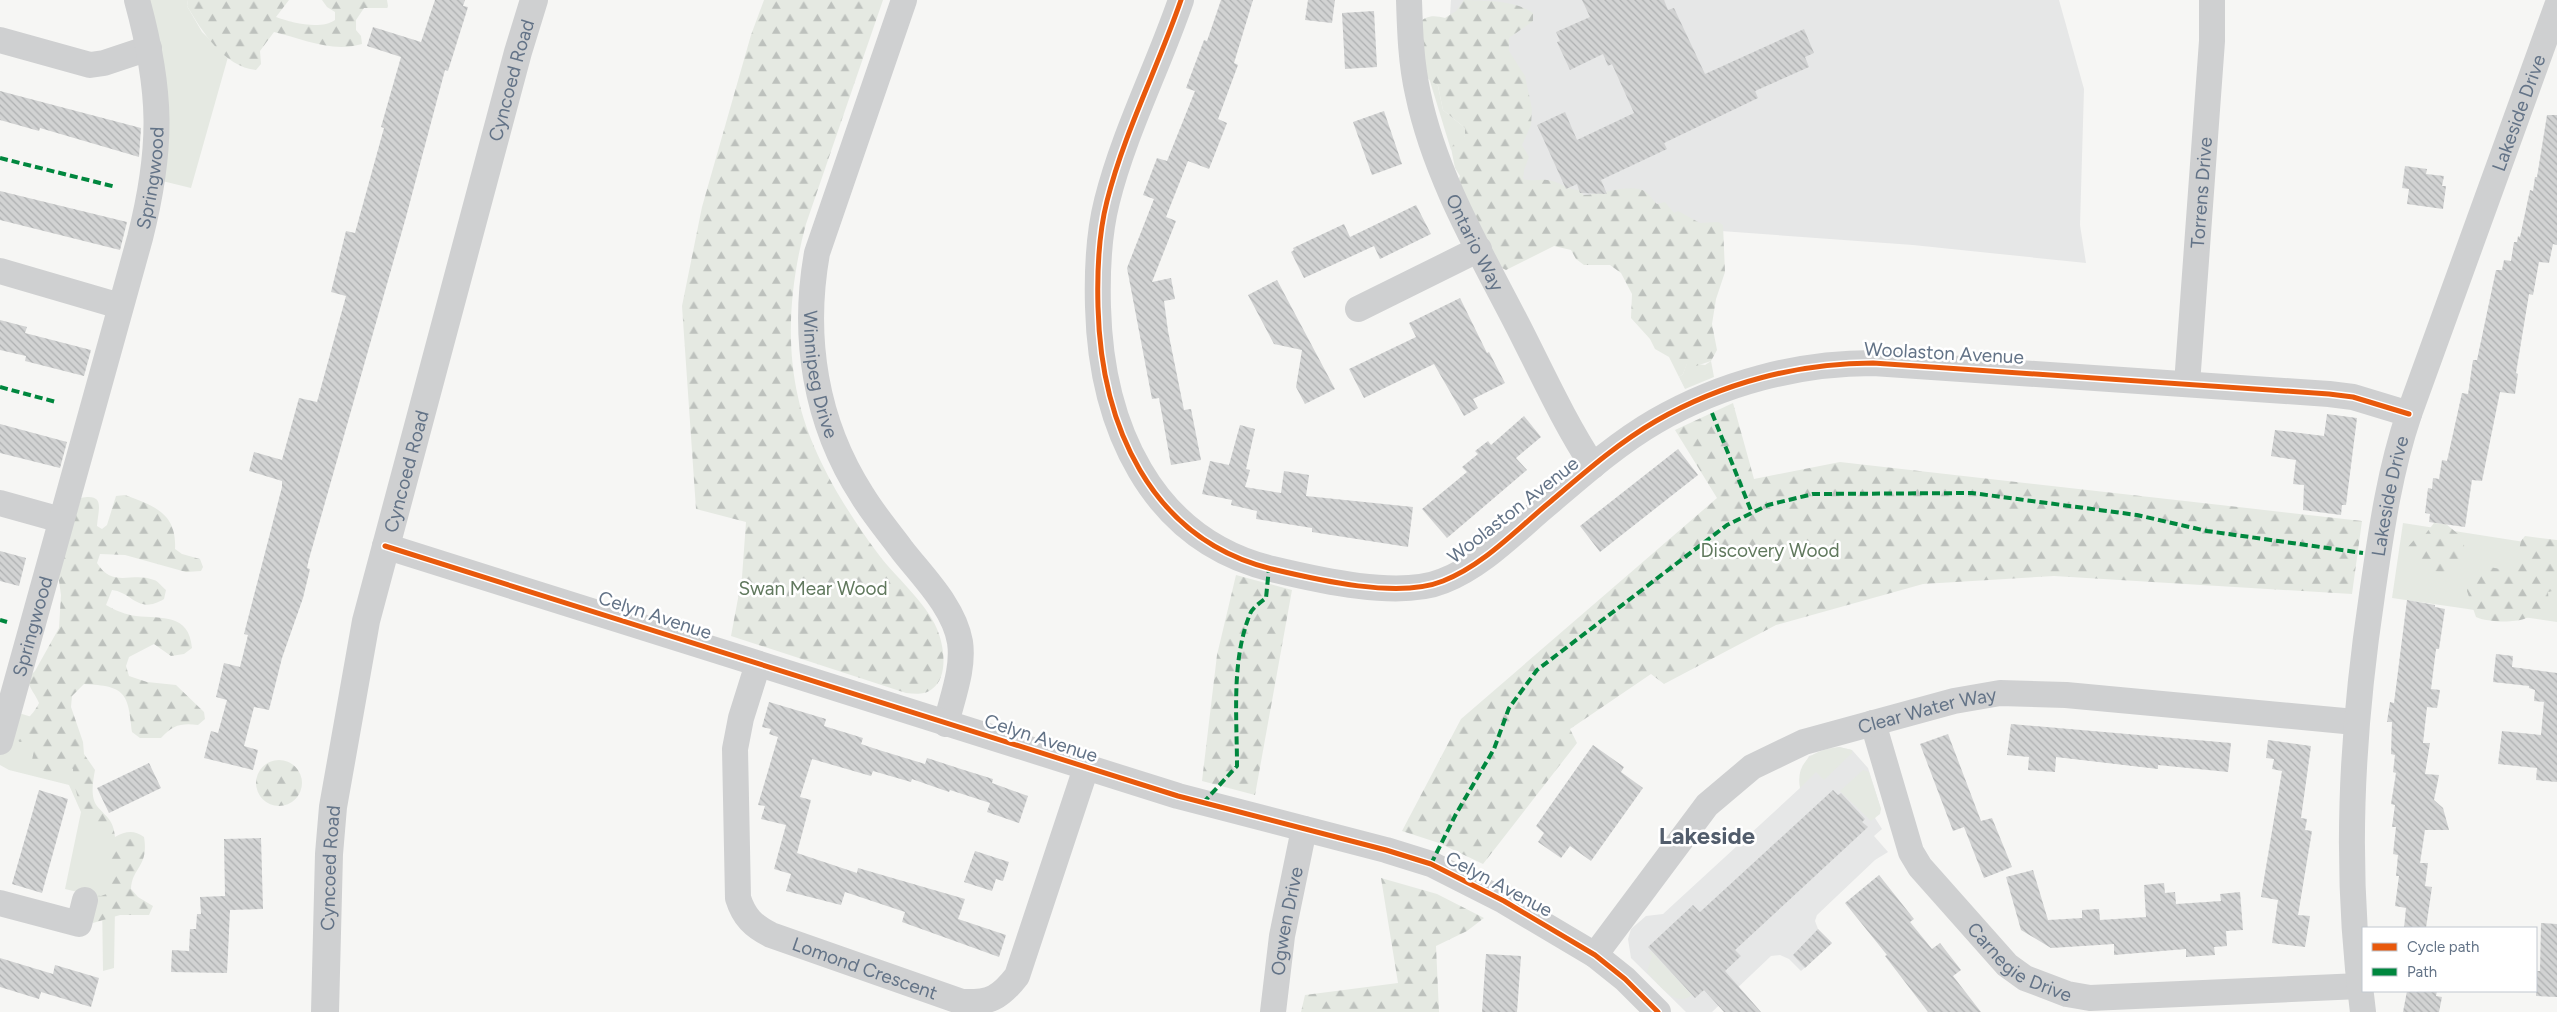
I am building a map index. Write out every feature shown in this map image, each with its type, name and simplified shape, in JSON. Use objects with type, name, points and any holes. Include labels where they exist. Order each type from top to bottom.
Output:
[{"type":"street","name":"Springwood","points":[[1,736],[154,179],[158,138],[157,102],[149,48],[137,0]]},
{"type":"street","name":"Cyncoed Road","points":[[325,1012],[327,902],[333,807],[366,621],[518,52],[534,0]]},
{"type":"street","name":"Winnipeg Drive","points":[[904,0],[817,252],[811,293],[811,342],[819,397],[841,459],[862,496],[942,602],[957,631],[960,643],[959,668],[946,724]]},
{"type":"street","name":"Woolaston Avenue","points":[[1181,0],[1111,186],[1102,225],[1097,277],[1100,352],[1112,408],[1134,461],[1163,504],[1200,538],[1250,563],[1311,577],[1377,587],[1409,588],[1441,582],[1466,570],[1594,466],[1655,421],[1694,402],[1760,377],[1801,368],[1846,363],[1873,363],[2329,394],[2353,397],[2409,414]]},
{"type":"street","name":"Ontario Way","points":[[1409,0],[1412,54],[1424,118],[1444,172],[1479,249],[1569,428],[1594,466]]},
{"type":"street","name":"Torrens Drive","points":[[2188,384],[2212,41],[2212,0]]},
{"type":"street","name":"Lakeside Drive","points":[[2363,1012],[2351,871],[2351,807],[2355,722],[2392,469],[2409,414],[2557,6]]},
{"type":"street","points":[[0,40],[90,65],[104,64],[149,48]]},
{"type":"street","points":[[1358,309],[1479,249]]},
{"type":"street","points":[[0,271],[120,306]]},
{"type":"street","points":[[0,503],[60,520]]},
{"type":"street","name":"Celyn Avenue","points":[[385,546],[1178,796],[1405,856],[1454,874],[1595,955],[1624,979],[1658,1012]]},
{"type":"street","name":"Lomond Crescent","points":[[758,664],[741,718],[736,749],[738,898],[743,914],[756,927],[771,935],[962,1002],[978,1002],[995,998],[1008,988],[1017,976],[1086,768]]},
{"type":"street","name":"Clear Water Way","points":[[1595,955],[1707,805],[1729,784],[1752,767],[1789,747],[1978,695],[2024,692],[2355,722]]},
{"type":"street","name":"Carnegie Drive","points":[[1873,723],[1912,852],[1920,867],[1992,951],[2025,978],[2046,988],[2090,998],[2360,986]]},
{"type":"street","name":"Ogwen Drive","points":[[1273,1012],[1282,936],[1304,829]]},
{"type":"street","points":[[0,903],[79,924],[85,900]]},
{"type":"shaded area","points":[[1451,0],[2059,0],[2084,89],[2080,225],[2086,263],[1913,245],[1721,231],[1548,245],[1450,15]]},
{"type":"shaded area","points":[[1839,747],[1852,750],[1868,768],[1881,809],[1875,818],[1882,829],[1874,836],[1888,852],[1875,860],[1817,915],[1815,921],[1818,929],[1832,943],[1801,971],[1789,959],[1780,955],[1771,956],[1712,1012],[1686,1012],[1631,958],[1628,939],[1631,929],[1646,916],[1663,914],[1800,788],[1800,773],[1809,756]]},
{"type":"green space","points":[[137,0],[188,0],[187,6],[202,32],[228,57],[191,188],[154,179]]},
{"type":"green space","points":[[188,0],[289,0],[276,17],[314,25],[322,25],[335,20],[335,12],[327,7],[322,0],[387,0],[388,6],[387,8],[364,8],[356,20],[356,30],[361,36],[362,44],[340,47],[329,46],[274,32],[260,51],[261,64],[256,70],[234,62],[215,46],[187,6]]},
{"type":"green space","name":"Swan Mear Wood","points":[[764,0],[883,0],[806,224],[793,288],[791,310],[792,354],[794,375],[803,417],[829,478],[864,534],[883,560],[926,609],[937,629],[942,643],[943,669],[937,684],[929,691],[923,693],[906,693],[731,636],[742,577],[746,522],[696,509],[682,306],[702,207],[751,35]]},
{"type":"green space","points":[[1464,0],[1509,3],[1533,13],[1533,21],[1509,38],[1509,51],[1525,76],[1532,109],[1531,125],[1522,145],[1529,157],[1523,179],[1552,181],[1572,189],[1581,190],[1583,195],[1633,188],[1640,189],[1646,192],[1657,204],[1665,202],[1674,213],[1678,211],[1700,223],[1718,222],[1723,225],[1725,272],[1716,299],[1712,324],[1717,350],[1711,361],[1696,366],[1687,364],[1683,374],[1679,377],[1669,357],[1655,349],[1650,339],[1631,318],[1632,294],[1621,273],[1610,265],[1584,265],[1576,259],[1571,250],[1554,246],[1506,270],[1498,266],[1455,188],[1460,176],[1455,168],[1451,148],[1457,140],[1465,136],[1465,128],[1443,110],[1438,86],[1418,71],[1418,24],[1430,16],[1445,18],[1456,11]]},
{"type":"green space","points":[[1429,78],[1438,86],[1443,110],[1465,128],[1465,136],[1451,150]]},
{"type":"green space","points":[[1711,361],[1714,377],[1685,389],[1679,377],[1683,374],[1687,363],[1705,365]]},
{"type":"green space","name":"Discovery Wood","points":[[1733,403],[1754,479],[1840,462],[2362,521],[2352,594],[2054,576],[1923,584],[1776,625],[1664,684],[1651,674],[1570,729],[1577,743],[1483,864],[1439,843],[1402,831],[1461,719],[1717,498],[1675,430]]},
{"type":"green space","points":[[125,495],[154,507],[162,513],[172,527],[175,537],[175,549],[182,554],[200,559],[203,567],[201,571],[186,572],[125,555],[100,554],[97,563],[103,571],[110,575],[123,578],[146,578],[156,581],[166,590],[164,599],[148,605],[141,604],[125,594],[112,590],[106,605],[132,615],[173,620],[180,623],[186,629],[190,637],[192,648],[184,654],[171,656],[154,644],[129,657],[126,666],[129,676],[147,682],[176,685],[204,712],[205,719],[198,725],[187,724],[173,728],[161,738],[140,738],[132,732],[129,708],[122,694],[117,690],[98,685],[84,684],[72,696],[71,707],[83,742],[84,754],[95,770],[93,798],[97,806],[111,822],[115,837],[130,832],[144,837],[144,855],[134,876],[131,889],[138,897],[153,906],[149,915],[120,915],[93,923],[91,895],[101,896],[109,893],[108,841],[94,828],[83,810],[76,789],[73,769],[63,763],[49,773],[38,769],[32,760],[35,746],[28,740],[20,742],[15,739],[20,728],[39,703],[27,679],[35,671],[59,628],[61,595],[58,574],[81,498],[89,497],[97,500],[99,509],[97,526],[102,529],[107,525],[116,496]]},
{"type":"green space","points":[[2403,523],[2557,547],[2557,622],[2392,598]]},
{"type":"green space","points":[[2434,523],[2446,524],[2463,538],[2464,553],[2462,559],[2455,568],[2449,571],[2432,570],[2406,549],[2414,540],[2420,541]]},
{"type":"green space","points":[[2525,536],[2557,540],[2557,590],[2548,592],[2549,606],[2519,620],[2493,621],[2476,617],[2467,591],[2468,578],[2490,567],[2505,570],[2515,568],[2521,541]]},
{"type":"green space","points":[[1236,575],[1292,590],[1255,795],[1202,781],[1217,655]]},
{"type":"green space","points":[[9,710],[48,722],[110,833],[115,908],[114,968],[103,971],[102,898],[65,889],[81,812],[69,785],[9,770],[0,765],[0,742]]},
{"type":"green space","points":[[1839,747],[1852,750],[1852,753],[1824,780],[1816,772],[1800,788],[1801,770],[1809,758],[1822,750]]},
{"type":"green space","points":[[275,760],[283,760],[292,764],[298,770],[302,783],[298,796],[292,802],[283,806],[275,806],[266,802],[260,796],[256,787],[256,779],[260,770],[266,764]]},
{"type":"green space","points":[[1863,770],[1869,772],[1881,809],[1880,814],[1871,821],[1840,791]]},
{"type":"green space","points":[[1381,878],[1437,894],[1484,918],[1467,931],[1436,946],[1439,1012],[1301,1012],[1305,995],[1398,983]]},
{"type":"green space","points":[[1651,951],[1692,995],[1679,999],[1673,997],[1656,982],[1647,972],[1652,956],[1649,953]]},
{"type":"building","points":[[435,0],[465,0],[463,6],[468,7],[448,71],[445,70],[406,217],[309,559],[307,568],[310,569],[303,598],[282,658],[269,710],[254,707],[244,746],[258,750],[253,770],[204,758],[211,731],[218,733],[227,700],[216,697],[224,663],[240,667],[248,635],[244,634],[282,487],[282,481],[249,471],[254,452],[282,460],[299,398],[317,402],[346,296],[331,292],[346,231],[355,233],[384,128],[381,127],[401,57],[367,46],[373,27],[421,42]]},
{"type":"building","points":[[1221,0],[1253,0],[1234,63],[1238,65],[1218,119],[1227,123],[1209,169],[1188,161],[1166,217],[1176,221],[1152,282],[1171,278],[1175,299],[1164,301],[1168,331],[1184,410],[1191,409],[1201,460],[1171,465],[1159,398],[1152,399],[1127,268],[1154,199],[1143,195],[1157,158],[1167,161],[1195,91],[1186,88],[1204,40],[1207,41]]},
{"type":"building","points":[[1308,0],[1335,0],[1332,23],[1305,20]]},
{"type":"building","points":[[1582,0],[1664,0],[1668,10],[1674,8],[1705,74],[1804,29],[1814,53],[1805,57],[1809,67],[1755,91],[1758,98],[1664,143],[1667,149],[1601,180],[1607,194],[1580,193],[1577,184],[1566,189],[1537,125],[1565,112],[1577,140],[1634,113],[1612,64],[1608,66],[1603,54],[1570,70],[1557,42],[1560,41],[1556,32],[1590,17]]},
{"type":"building","points":[[1374,11],[1377,67],[1345,69],[1342,13]]},
{"type":"building","points":[[0,91],[141,128],[139,157],[40,128],[39,131],[0,120]]},
{"type":"building","points":[[1384,111],[1402,164],[1372,175],[1353,122]]},
{"type":"building","points":[[2547,115],[2557,115],[2557,245],[2553,244],[2549,263],[2539,262],[2533,295],[2529,294],[2516,373],[2518,374],[2515,394],[2500,392],[2482,481],[2472,480],[2465,527],[2429,522],[2430,514],[2425,513],[2428,488],[2432,489],[2433,478],[2439,479],[2442,460],[2447,461],[2462,393],[2468,394],[2473,360],[2477,360],[2496,270],[2502,270],[2504,260],[2511,261],[2514,242],[2517,242],[2518,236],[2520,237],[2530,190],[2533,191],[2535,177],[2537,177]]},
{"type":"building","points":[[2405,166],[2427,169],[2426,174],[2444,176],[2442,186],[2446,186],[2443,209],[2407,204],[2409,189],[2402,188]]},
{"type":"building","points":[[0,191],[127,222],[120,250],[0,220]]},
{"type":"building","points":[[1416,205],[1431,234],[1380,259],[1374,246],[1304,278],[1291,252],[1294,250],[1293,248],[1344,224],[1350,237]]},
{"type":"building","points":[[1277,280],[1335,389],[1305,404],[1296,387],[1302,350],[1274,344],[1248,295]]},
{"type":"building","points":[[1460,298],[1487,353],[1489,352],[1505,383],[1473,399],[1478,408],[1464,416],[1434,364],[1364,398],[1349,369],[1416,337],[1409,323]]},
{"type":"building","points":[[0,320],[27,327],[25,333],[91,350],[84,376],[25,361],[26,356],[0,350]]},
{"type":"building","points":[[2327,414],[2357,418],[2346,505],[2342,505],[2341,515],[2303,510],[2304,485],[2293,484],[2296,460],[2271,456],[2275,430],[2324,436]]},
{"type":"building","points":[[1524,416],[1541,437],[1516,458],[1527,470],[1447,538],[1422,509],[1467,472],[1462,467],[1478,454],[1475,451],[1488,441],[1491,445]]},
{"type":"building","points":[[0,424],[67,442],[60,468],[0,453]]},
{"type":"building","points":[[1240,425],[1255,429],[1246,469],[1250,470],[1245,487],[1281,493],[1284,471],[1309,475],[1306,496],[1413,507],[1408,547],[1312,532],[1312,528],[1256,519],[1257,511],[1231,505],[1232,500],[1202,494],[1210,461],[1229,465]]},
{"type":"building","points":[[1678,449],[1698,475],[1600,552],[1580,526]]},
{"type":"building","points":[[0,551],[26,558],[19,586],[0,581]]},
{"type":"building","points":[[2407,600],[2435,605],[2435,607],[2445,609],[2439,649],[2436,649],[2431,689],[2440,690],[2437,708],[2427,707],[2423,743],[2430,743],[2425,774],[2439,775],[2434,800],[2443,808],[2449,830],[2425,830],[2420,863],[2428,863],[2425,886],[2432,887],[2426,927],[2404,927],[2406,908],[2395,906],[2399,876],[2396,876],[2398,855],[2393,854],[2396,827],[2392,827],[2395,805],[2391,804],[2396,773],[2393,772],[2395,755],[2391,754],[2392,722],[2387,722],[2390,702],[2394,703]]},
{"type":"building","points":[[2496,654],[2513,656],[2512,667],[2557,673],[2557,782],[2536,780],[2537,768],[2498,764],[2502,731],[2541,735],[2544,702],[2534,701],[2535,690],[2529,688],[2529,686],[2493,682]]},
{"type":"building","points":[[769,702],[826,719],[824,726],[863,738],[861,744],[925,764],[927,758],[993,779],[992,783],[1028,796],[1019,823],[987,812],[990,803],[950,790],[949,792],[912,779],[911,782],[873,771],[871,776],[812,759],[800,797],[811,800],[797,853],[857,873],[858,868],[965,899],[958,919],[1006,935],[999,957],[902,922],[905,912],[845,892],[841,905],[786,891],[791,874],[774,869],[786,825],[761,819],[765,806],[758,805],[778,737],[769,734],[771,729],[762,727]]},
{"type":"building","points":[[2011,724],[2231,743],[2228,772],[2158,765],[2158,769],[2056,757],[2055,772],[2028,770],[2029,757],[2007,755]]},
{"type":"building","points":[[1948,734],[1981,821],[1992,818],[2012,867],[1984,878],[1964,827],[1953,831],[1920,744]]},
{"type":"building","points":[[2268,740],[2311,746],[2301,818],[2307,819],[2305,830],[2312,831],[2298,915],[2310,916],[2305,947],[2272,943],[2278,900],[2261,897],[2282,771],[2272,769],[2274,759],[2266,758]]},
{"type":"building","points":[[1593,745],[1624,767],[1621,772],[1643,788],[1591,861],[1570,846],[1561,858],[1538,842],[1544,833],[1536,826]]},
{"type":"building","points":[[149,763],[161,788],[109,813],[97,788]]},
{"type":"building","points":[[39,790],[68,799],[42,893],[12,884]]},
{"type":"building","points":[[1833,790],[1838,795],[1841,793],[1865,819],[1862,822],[1868,827],[1735,950],[1741,956],[1725,971],[1761,1012],[1724,1012],[1704,990],[1695,998],[1648,947],[1693,905],[1700,912]]},
{"type":"building","points":[[261,838],[263,909],[230,910],[227,973],[171,972],[172,950],[189,951],[190,929],[196,929],[197,914],[201,914],[200,897],[225,896],[224,839]]},
{"type":"building","points":[[975,851],[1009,862],[1003,881],[996,879],[992,891],[964,882]]},
{"type":"building","points":[[2033,870],[2048,920],[2082,918],[2082,910],[2099,909],[2100,920],[2146,917],[2144,885],[2164,883],[2165,893],[2175,892],[2176,904],[2221,901],[2220,894],[2240,892],[2243,930],[2226,931],[2227,946],[2214,947],[2215,955],[2186,957],[2186,949],[2114,955],[2114,944],[2051,948],[2021,930],[2006,877]]},
{"type":"building","points":[[1879,875],[1914,919],[1910,922],[1932,949],[1940,943],[1961,970],[1953,976],[1981,1012],[1928,1012],[1885,956],[1887,955],[1845,903]]},
{"type":"building","points":[[2541,923],[2557,924],[2557,997],[2536,996],[2537,971],[2540,971]]},
{"type":"building","points":[[1818,929],[1832,943],[1805,968],[1793,955]]},
{"type":"building","points":[[1486,954],[1521,956],[1517,1012],[1482,1012]]},
{"type":"building","points":[[0,958],[53,974],[55,965],[99,978],[91,1007],[41,992],[39,999],[0,987]]},
{"type":"building","points":[[2407,992],[2437,992],[2436,996],[2442,997],[2439,1012],[2403,1012]]},
{"type":"marked path","points":[[0,158],[116,187]]},
{"type":"marked path","points":[[0,387],[56,402]]},
{"type":"marked path","points":[[1712,413],[1752,513]]},
{"type":"marked path","points":[[1431,864],[1456,814],[1494,749],[1509,708],[1537,670],[1727,525],[1768,505],[1813,494],[1972,493],[2137,515],[2207,531],[2363,553]]},
{"type":"marked path","points":[[1203,803],[1237,766],[1236,689],[1240,651],[1251,612],[1266,598],[1269,568]]},
{"type":"marked path","points":[[0,620],[7,622]]},
{"type":"cycle path","points":[[1181,0],[1122,150],[1104,214],[1100,240],[1098,280],[1101,350],[1109,393],[1122,433],[1140,470],[1164,504],[1193,532],[1229,554],[1272,569],[1358,586],[1382,588],[1425,586],[1443,581],[1472,566],[1500,546],[1602,459],[1656,421],[1707,396],[1734,386],[1789,371],[1817,367],[1873,363],[2329,394],[2353,397],[2409,414]]},
{"type":"cycle path","points":[[385,546],[1178,796],[1386,850],[1431,864],[1504,901],[1595,955],[1625,979],[1658,1012]]},
{"type":"district","name":"Lakeside","points":[[1707,835]]}]
